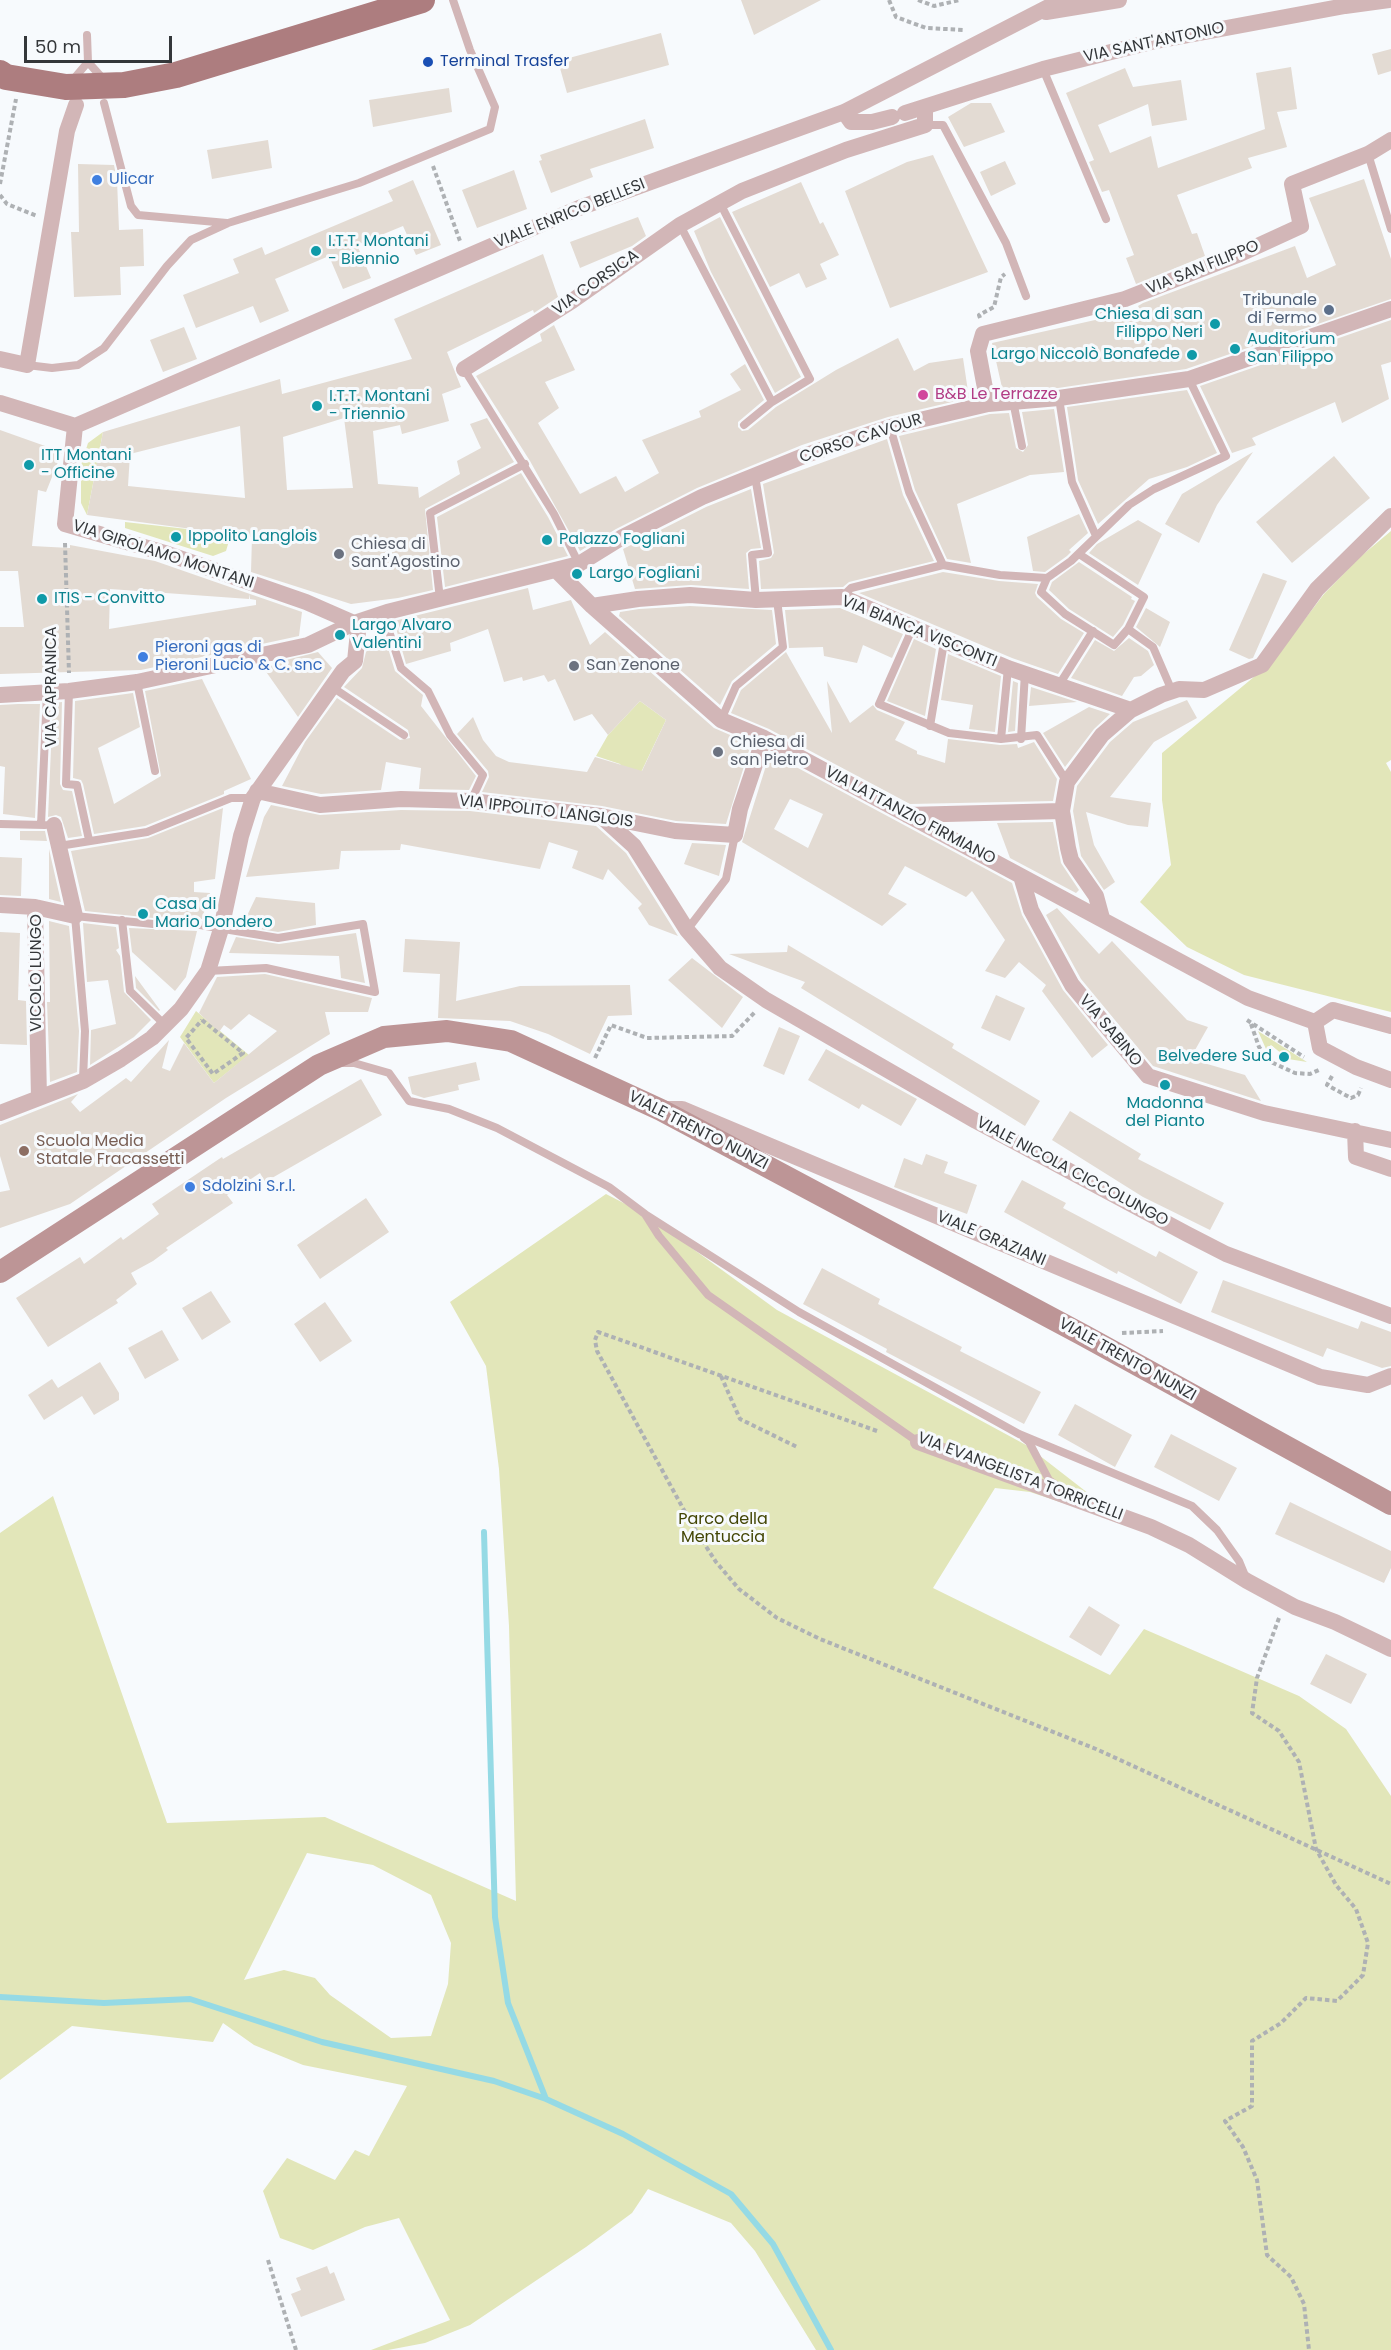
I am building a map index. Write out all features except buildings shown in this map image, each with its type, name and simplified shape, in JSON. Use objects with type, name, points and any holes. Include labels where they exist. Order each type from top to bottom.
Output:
[{"type":"main road","points":[[0,82],[38,101],[71,96],[107,95],[422,0]]},
{"type":"main road","points":[[0,73],[6,77],[71,96]]},
{"type":"main road","name":"VIALE TRENTO NUNZI","points":[[0,1272],[319,1065],[384,1037],[447,1031],[511,1041],[661,1110],[1072,1329],[1391,1504]]},
{"type":"street","name":"VIALE ENRICO BELLESI","points":[[75,426],[579,208],[844,112],[1062,0]]},
{"type":"street","points":[[1040,12],[1069,10],[1119,0]]},
{"type":"street","name":"VIA SANT'ANTONIO","points":[[844,112],[851,122],[872,122],[925,108],[1043,69],[1173,38],[1389,0]]},
{"type":"street","points":[[0,359],[27,364],[71,96]]},
{"type":"street","points":[[925,108],[925,125]]},
{"type":"street","name":"VIA CORSICA","points":[[464,369],[572,301],[680,225],[742,191],[825,158],[925,125]]},
{"type":"street","points":[[1368,154],[1391,140]]},
{"type":"street","name":"VIA SAN FILIPPO","points":[[983,334],[1125,299],[1240,254],[1301,226],[1292,184],[1368,154]]},
{"type":"street","name":"CORSO CAVOUR","points":[[0,695],[69,691],[137,682],[308,645],[354,623],[387,612],[579,564],[621,538],[692,502],[806,455],[890,427],[988,404],[1013,400],[1059,398],[1189,379],[1391,309]]},
{"type":"street","points":[[983,334],[978,351],[988,404]]},
{"type":"street","points":[[0,403],[75,426]]},
{"type":"street","name":"VIA GIROLAMO MONTANI","points":[[75,426],[64,524],[168,554],[306,602],[354,623]]},
{"type":"street","points":[[1102,918],[1096,896],[1071,860],[1062,812],[1067,782],[1102,735],[1131,710],[1172,691],[1204,690],[1262,664],[1317,589],[1391,516]]},
{"type":"street","name":"VIA LATTANZIO FIRMIANO","points":[[557,571],[592,606],[721,720],[764,738],[1248,998],[1315,1022]]},
{"type":"street","name":"VIA BIANCA VISCONTI","points":[[592,606],[638,599],[690,595],[756,600],[842,597],[1008,668],[1131,710]]},
{"type":"street","points":[[0,1113],[83,1081],[152,1038],[181,1009],[208,970],[221,929],[241,836],[255,795],[343,672],[355,661],[358,632],[354,623]]},
{"type":"street","points":[[735,835],[740,809],[764,738]]},
{"type":"street","name":"VIA IPPOLITO LANGLOIS","points":[[255,795],[320,805],[401,799],[471,801],[601,816],[675,831],[735,835]]},
{"type":"street","points":[[905,815],[1062,812]]},
{"type":"street","name":"VIALE NICOLA CICCOLUNGO","points":[[601,816],[634,846],[687,930],[720,968],[766,1000],[976,1121],[1226,1254],[1391,1316]]},
{"type":"street","points":[[48,825],[58,846],[75,916]]},
{"type":"street","name":"VIA SABINO","points":[[1021,876],[1031,910],[1072,985],[1148,1076],[1264,1113],[1391,1140]]},
{"type":"street","points":[[0,905],[35,907]]},
{"type":"street","name":"VICOLO LUNGO","points":[[39,1098],[35,907],[75,916]]},
{"type":"street","points":[[1391,1026],[1333,1010],[1315,1022],[1320,1048],[1356,1067],[1391,1080]]},
{"type":"street","name":"VIALE GRAZIANI","points":[[661,1110],[682,1109],[1320,1377],[1368,1385],[1391,1376]]},
{"type":"street","points":[[1355,1131],[1356,1157],[1391,1169]]},
{"type":"street","name":"VIA EVANGELISTA TORRICELLI","points":[[918,1442],[1151,1527],[1189,1545],[1281,1600],[1391,1649]]},
{"type":"lane","points":[[27,364],[52,368],[78,364],[104,348],[167,266],[191,240],[228,223],[359,183],[408,165],[428,153],[490,129],[495,107],[470,50],[453,0]]},
{"type":"lane","points":[[87,35],[88,62],[107,95],[131,206],[138,215],[228,223]]},
{"type":"lane","points":[[71,96],[88,62]]},
{"type":"lane","points":[[1043,69],[1106,219]]},
{"type":"lane","points":[[925,125],[943,125],[1001,233],[1026,296]]},
{"type":"lane","points":[[1368,154],[1391,229]]},
{"type":"lane","points":[[720,203],[810,379],[772,402],[744,425]]},
{"type":"lane","points":[[680,225],[772,402]]},
{"type":"lane","name":"VIA CORSICA","points":[[464,369],[555,514],[579,564]]},
{"type":"lane","points":[[1079,554],[1144,597],[1128,629],[1114,645],[1065,614],[1041,592],[1047,578],[1079,554],[1129,505],[1154,489],[1226,456],[1189,379]]},
{"type":"lane","points":[[1059,398],[1072,482],[1096,536]]},
{"type":"lane","points":[[1013,400],[1022,446]]},
{"type":"lane","points":[[890,427],[909,492],[943,566]]},
{"type":"lane","points":[[440,599],[430,513],[525,464]]},
{"type":"lane","points":[[755,476],[768,553],[752,555],[756,600]]},
{"type":"lane","points":[[842,597],[851,588],[943,566],[1000,575],[1047,578]]},
{"type":"lane","points":[[721,720],[736,686],[783,647],[777,600]]},
{"type":"lane","points":[[387,612],[388,628],[401,668],[428,691],[450,735],[483,775],[471,801]]},
{"type":"lane","points":[[913,627],[879,704],[949,733],[1001,739],[1021,739],[1037,735],[1067,782]]},
{"type":"lane","points":[[1128,629],[1153,647],[1172,691]]},
{"type":"lane","points":[[1059,685],[1093,631]]},
{"type":"lane","points":[[930,726],[944,642]]},
{"type":"lane","points":[[1001,739],[1008,668]]},
{"type":"lane","points":[[1021,739],[1025,674]]},
{"type":"lane","points":[[137,682],[155,771]]},
{"type":"lane","points":[[332,687],[404,735]]},
{"type":"lane","name":"VIA CAPRANICA","points":[[69,691],[66,784],[77,785],[89,840]]},
{"type":"lane","points":[[0,824],[48,825],[47,693]]},
{"type":"lane","points":[[58,846],[147,832],[231,798],[255,795]]},
{"type":"lane","points":[[687,930],[726,879],[735,835]]},
{"type":"lane","points":[[83,1081],[85,1031],[75,916],[221,929],[278,938],[363,924],[375,992],[266,968],[208,970]]},
{"type":"lane","points":[[122,920],[130,991],[165,1025]]},
{"type":"lane","name":"VIA EVANGELISTA TORRICELLI","points":[[319,1065],[354,1063],[389,1073],[409,1101],[449,1109],[497,1128],[609,1187],[645,1214],[800,1312],[1019,1434],[1191,1506],[1217,1530],[1239,1561],[1247,1581]]},
{"type":"lane","name":"VIA EVANGELISTA TORRICELLI","points":[[645,1214],[659,1236],[708,1295],[918,1442]]},
{"type":"lane","points":[[1019,1434],[1029,1442],[1049,1480],[1067,1494],[1097,1507]]},
{"type":"path","points":[[889,0],[896,17],[926,28],[968,30],[976,44]]},
{"type":"path","points":[[918,0],[934,6],[960,0]]},
{"type":"path","points":[[0,184],[15,104]]},
{"type":"path","points":[[428,153],[465,256]]},
{"type":"path","points":[[0,195],[7,204],[52,222]]},
{"type":"path","points":[[983,334],[979,315],[994,307],[1001,277],[1006,274],[1008,277],[1016,270]]},
{"type":"path","name":"VIA CAPRANICA","points":[[64,524],[69,691]]},
{"type":"path","points":[[586,1075],[611,1025],[647,1038],[732,1036],[766,1000]]},
{"type":"path","points":[[201,1020],[243,1053],[213,1074],[186,1038],[201,1020]]},
{"type":"path","points":[[1251,1023],[1258,1047],[1271,1062],[1295,1073],[1310,1074],[1322,1069]]},
{"type":"path","points":[[1332,1076],[1328,1085],[1351,1098],[1358,1095],[1361,1088]]},
{"type":"path","points":[[1116,1333],[1173,1331]]},
{"type":"path","points":[[885,1433],[598,1332],[597,1351],[691,1523],[716,1562],[739,1589],[777,1618],[820,1639],[1096,1749],[1391,1884]]},
{"type":"path","points":[[721,1376],[740,1419],[797,1448]]},
{"type":"path","points":[[1281,1600],[1279,1618],[1257,1678],[1252,1713],[1279,1731],[1299,1762],[1316,1849],[1336,1884],[1356,1909],[1368,1943],[1363,1975],[1337,2001],[1306,1998],[1281,2024],[1252,2041],[1252,2106],[1225,2121],[1243,2147],[1257,2180],[1268,2255],[1291,2277],[1304,2304],[1309,2350]]},
{"type":"path","points":[[268,2260],[296,2350]]},
{"type":"green space","points":[[103,432],[87,515],[81,503],[81,465],[88,443]]},
{"type":"green space","points":[[125,522],[231,534],[226,551],[213,556],[125,528]]},
{"type":"green space","points":[[1391,531],[1391,760],[1386,763],[1391,772],[1391,1012],[1244,975],[1187,947],[1140,902],[1171,865],[1162,800],[1162,753],[1272,662],[1324,594],[1360,557]]},
{"type":"green space","points":[[640,701],[666,720],[635,785],[620,764],[596,756],[608,735]]},
{"type":"green space","points":[[196,1011],[249,1055],[214,1083],[180,1037]]},
{"type":"green space","points":[[1258,1031],[1307,1062],[1288,1059],[1271,1045],[1266,1049]]},
{"type":"green space","name":"Parco della Mentuccia","points":[[606,1194],[645,1214],[777,1310],[1026,1445],[1093,1497],[1087,1511],[1030,1492],[995,1488],[933,1588],[1110,1675],[1144,1629],[1299,1696],[1346,1729],[1391,1796],[1391,2350],[816,2350],[755,2251],[731,2223],[648,2189],[632,2213],[586,2247],[470,2325],[425,2343],[388,2350],[371,2350],[450,2320],[399,2218],[365,2227],[313,2250],[280,2238],[263,2191],[287,2158],[335,2180],[355,2150],[369,2156],[407,2086],[303,2065],[254,2045],[223,2023],[213,2042],[72,2026],[0,2080],[0,1533],[53,1496],[167,1823],[325,1817],[516,1901],[509,1626],[499,1469],[486,1366],[450,1302]],"holes":[[[307,1853],[373,1865],[431,1895],[451,1943],[448,1984],[431,2036],[391,2038],[330,1995],[315,1978],[284,1970],[244,1980]]]},
{"type":"waterway","points":[[484,1532],[495,1917],[508,2003],[546,2099]]},
{"type":"waterway","points":[[0,1997],[104,2003],[190,1999],[322,2042],[494,2081],[546,2099],[623,2134],[731,2194],[773,2244],[831,2350]]},
{"type":"place","name":"Terminal Trasfer","points":[[428,62]]},
{"type":"place","name":"Ulicar","points":[[97,180]]},
{"type":"place","name":"I.T.T. Montani - Biennio","points":[[316,251]]},
{"type":"place","name":"Tribunale di Fermo","points":[[1329,310]]},
{"type":"place","name":"Chiesa di san Filippo Neri","points":[[1215,324]]},
{"type":"place","name":"Auditorium San Filippo","points":[[1235,349]]},
{"type":"place","name":"Largo Niccolò Bonafede","points":[[1192,355]]},
{"type":"place","name":"B&B Le Terrazze","points":[[923,395]]},
{"type":"place","name":"I.T.T. Montani - Triennio","points":[[317,406]]},
{"type":"place","name":"ITT Montani - Officine","points":[[29,465]]},
{"type":"place","name":"Ippolito Langlois","points":[[176,537]]},
{"type":"place","name":"Palazzo Fogliani","points":[[547,540]]},
{"type":"place","name":"Chiesa di Sant'Agostino","points":[[339,554]]},
{"type":"place","name":"Largo Fogliani","points":[[577,574]]},
{"type":"place","name":"ITIS - Convitto","points":[[42,599]]},
{"type":"place","name":"Largo Alvaro Valentini","points":[[340,635]]},
{"type":"place","name":"Pieroni gas di Pieroni Lucio & C. snc","points":[[143,657]]},
{"type":"place","name":"San Zenone","points":[[574,666]]},
{"type":"place","name":"Chiesa di san Pietro","points":[[718,752]]},
{"type":"place","name":"Casa di Mario Dondero","points":[[143,914]]},
{"type":"place","name":"Belvedere Sud","points":[[1284,1057]]},
{"type":"place","name":"Madonna del Pianto","points":[[1165,1085]]},
{"type":"place","name":"Scuola Media Statale Fracassetti","points":[[24,1151]]},
{"type":"place","name":"Sdolzini S.r.l.","points":[[190,1187]]}]
